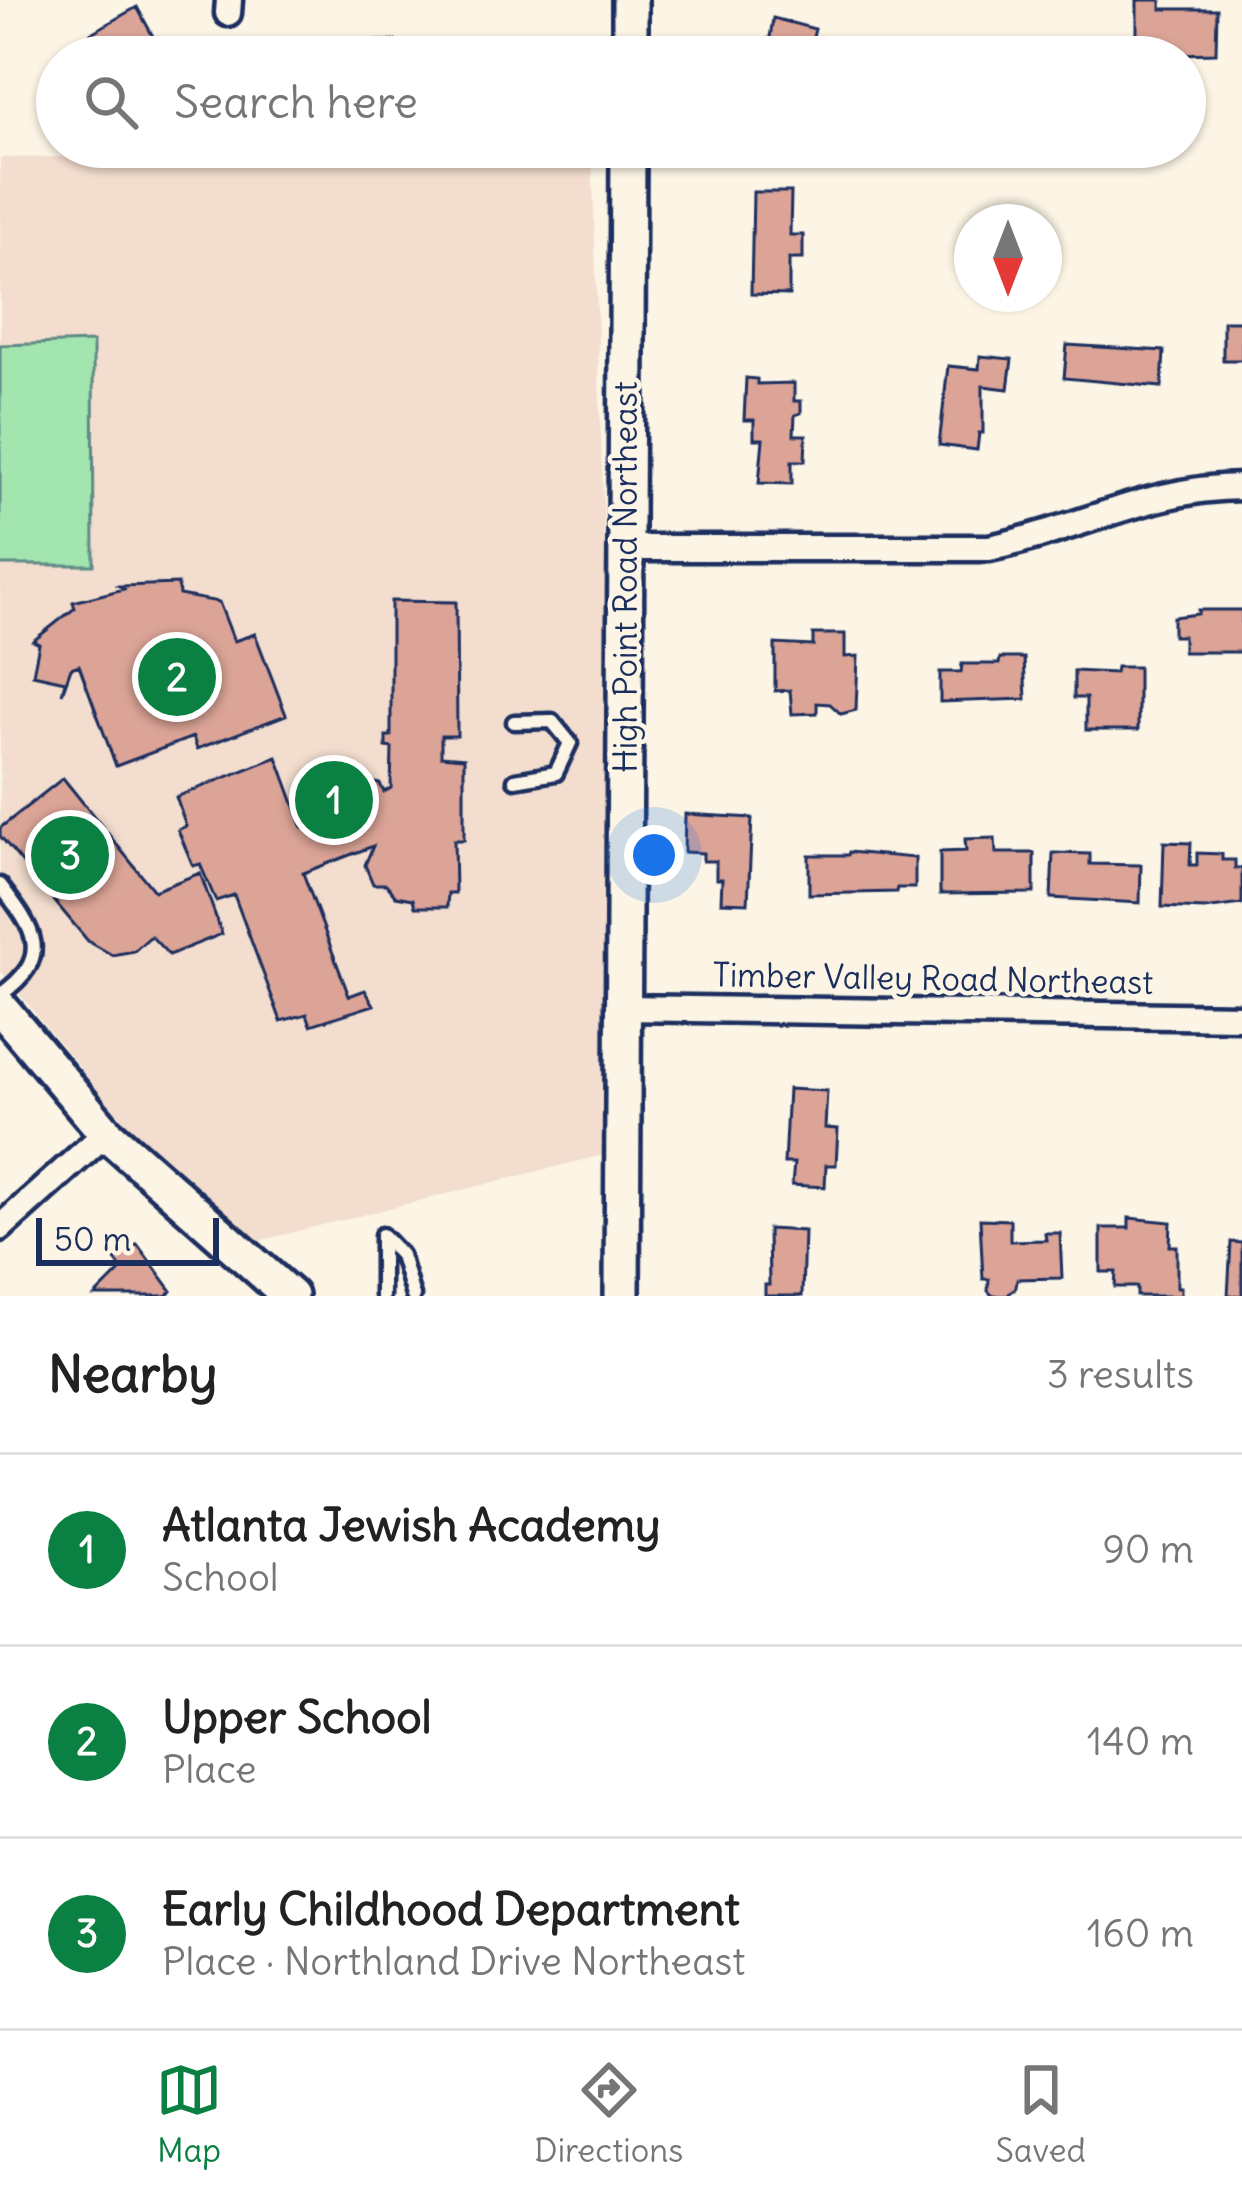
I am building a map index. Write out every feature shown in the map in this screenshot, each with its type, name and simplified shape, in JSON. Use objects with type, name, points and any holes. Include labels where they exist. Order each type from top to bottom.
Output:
[{"type":"street","points":[[630,0],[630,36]]},
{"type":"street","name":"High Point Road Northeast","points":[[622,1296],[628,168]]},
{"type":"street","points":[[626,548],[989,548],[1036,538],[1143,500],[1184,491],[1242,488]]},
{"type":"street","points":[[0,1007],[106,1133],[290,1296]]},
{"type":"street","name":"Timber Valley Road Northeast","points":[[623,1008],[1242,1017]]},
{"type":"street","points":[[0,1228],[106,1133]]},
{"type":"lane","points":[[514,722],[552,722],[570,743],[556,773],[515,780]]},
{"type":"lane","points":[[0,885],[28,928],[35,952],[31,968],[0,995]]},
{"type":"lane","points":[[382,1296],[382,1235],[401,1255],[412,1296]]},
{"type":"shaded area","points":[[36,157],[36,168],[593,168],[623,1150],[238,1246],[114,1110],[0,970],[0,158]]},
{"type":"green space","points":[[93,342],[94,565],[0,565],[0,345]]},
{"type":"building","points":[[1137,0],[1161,0],[1161,9],[1217,9],[1216,53],[1206,53],[1206,36],[1137,36]]},
{"type":"building","points":[[137,7],[153,36],[93,36]]},
{"type":"building","points":[[773,18],[815,29],[813,36],[770,36]]},
{"type":"building","points":[[753,192],[791,192],[790,235],[803,235],[803,259],[789,259],[789,295],[751,294]]},
{"type":"building","points":[[1223,321],[1242,321],[1242,360],[1223,360]]},
{"type":"building","points":[[1067,345],[1164,351],[1162,387],[1064,378]]},
{"type":"building","points":[[980,356],[1012,359],[1008,389],[983,386],[983,433],[979,433],[977,450],[939,445],[948,366],[979,369]]},
{"type":"building","points":[[746,378],[757,379],[757,384],[794,383],[794,401],[801,401],[801,413],[795,415],[794,435],[806,435],[805,461],[792,461],[792,484],[759,483],[763,439],[754,439],[754,420],[744,420]]},
{"type":"building","points":[[178,584],[179,595],[219,602],[234,641],[255,634],[286,715],[197,749],[193,737],[116,766],[79,665],[71,668],[62,693],[65,681],[33,674],[39,644],[33,641],[75,608],[73,602],[124,589],[119,586]]},
{"type":"building","points":[[391,601],[456,602],[457,736],[441,736],[441,756],[464,758],[464,840],[454,840],[455,893],[448,893],[447,907],[415,907],[413,899],[396,896],[386,884],[373,884],[365,865],[373,846],[303,873],[349,996],[365,990],[374,1005],[311,1025],[307,1014],[281,1021],[234,895],[216,901],[200,864],[193,866],[178,830],[186,826],[176,797],[277,757],[303,828],[314,823],[308,809],[341,786],[372,782],[384,792],[391,788],[392,748],[386,747],[386,736],[391,736]]},
{"type":"building","points":[[1198,610],[1242,610],[1242,652],[1183,652],[1183,636],[1173,636],[1173,617],[1198,614]]},
{"type":"building","points":[[813,634],[845,634],[845,657],[858,656],[856,710],[841,714],[830,704],[817,703],[817,713],[792,714],[790,690],[775,691],[775,644],[813,646]]},
{"type":"building","points":[[1000,658],[1024,658],[1026,699],[940,702],[940,672],[961,672],[962,664],[999,664]]},
{"type":"building","points":[[1116,667],[1138,667],[1138,730],[1086,730],[1086,698],[1074,698],[1074,671],[1115,673]]},
{"type":"building","points":[[63,778],[154,891],[200,873],[222,934],[169,955],[151,936],[134,951],[112,955],[88,941],[0,836],[0,828]]},
{"type":"building","points":[[685,814],[752,818],[748,903],[721,902],[722,879],[716,879],[716,861],[703,861],[703,853],[684,852]]},
{"type":"building","points":[[995,838],[996,853],[1034,853],[1034,893],[940,894],[940,852],[966,851],[965,839]]},
{"type":"building","points":[[1164,842],[1191,843],[1190,865],[1197,865],[1197,853],[1235,860],[1235,868],[1242,868],[1242,904],[1162,907]]},
{"type":"building","points":[[849,852],[915,858],[915,888],[809,894],[809,855]]},
{"type":"building","points":[[1053,853],[1090,854],[1090,864],[1141,865],[1140,903],[1051,898]]},
{"type":"building","points":[[788,1089],[827,1091],[825,1128],[838,1129],[836,1165],[826,1165],[825,1187],[792,1185],[794,1163],[784,1163]]},
{"type":"building","points":[[1129,1218],[1171,1222],[1170,1246],[1177,1246],[1181,1296],[1137,1296],[1137,1287],[1115,1287],[1116,1272],[1101,1272],[1101,1228],[1129,1228]]},
{"type":"building","points":[[980,1219],[1010,1220],[1010,1241],[1046,1240],[1045,1233],[1060,1233],[1062,1278],[1017,1279],[1007,1296],[993,1296],[988,1291],[989,1279],[983,1279]]},
{"type":"building","points":[[768,1229],[804,1231],[802,1296],[765,1296]]},
{"type":"building","points":[[1231,1242],[1242,1243],[1242,1296],[1228,1296]]},
{"type":"building","points":[[137,1244],[172,1291],[166,1296],[95,1296],[122,1269],[115,1260]]},
{"type":"place","name":"Upper School","points":[[177,677]]},
{"type":"place","name":"Atlanta Jewish Academy","points":[[334,800]]},
{"type":"place","name":"Early Childhood Department","points":[[70,855]]}]
